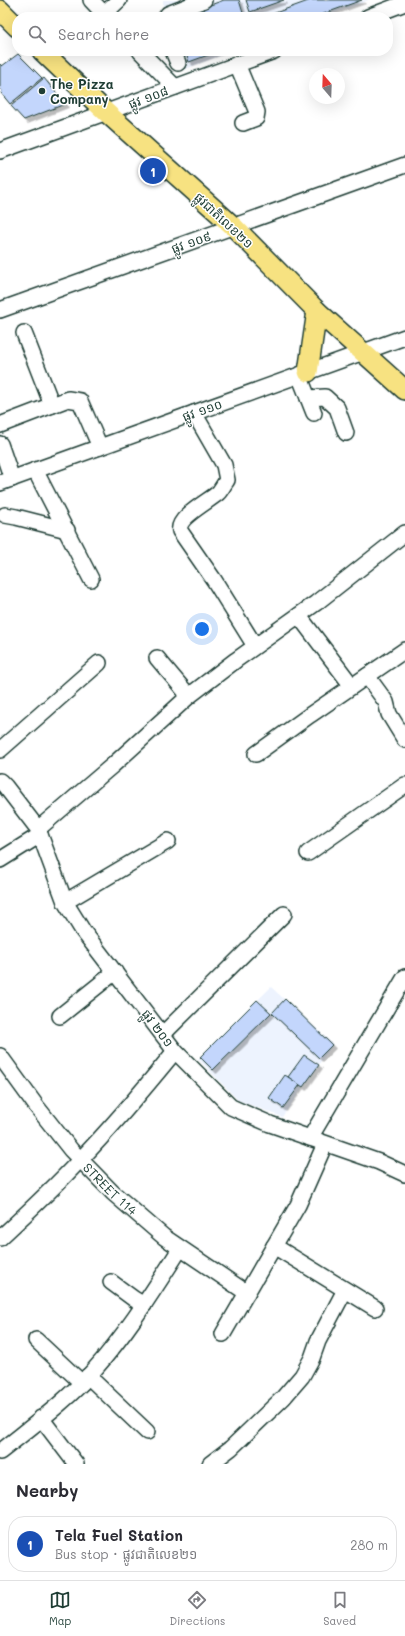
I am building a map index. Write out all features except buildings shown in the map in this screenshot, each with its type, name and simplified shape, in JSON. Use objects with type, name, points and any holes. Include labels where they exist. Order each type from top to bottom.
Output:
[{"type":"main road","points":[[0,10],[12,22]]},
{"type":"main road","name":"ផ្លូវជាតិលេខ២១","points":[[47,56],[107,113],[234,226],[317,311],[405,390]]},
{"type":"main road","points":[[304,373],[317,311]]},
{"type":"street","points":[[91,0],[102,12]]},
{"type":"street","points":[[109,12],[119,0]]},
{"type":"street","points":[[173,12],[204,0]]},
{"type":"street","points":[[382,12],[405,4]]},
{"type":"street","points":[[145,56],[175,87]]},
{"type":"street","name":"ផ្លូវ ១០៨","points":[[0,151],[260,56]]},
{"type":"street","points":[[237,64],[257,112],[256,118],[243,123]]},
{"type":"street","name":"ផ្លូវ ១០៩","points":[[0,310],[405,165]]},
{"type":"street","points":[[24,333],[52,405]]},
{"type":"street","name":"ផ្លូវ ១១០","points":[[6,481],[405,337]]},
{"type":"street","points":[[304,373],[308,398],[314,414]]},
{"type":"street","points":[[308,398],[325,398],[337,408],[346,433]]},
{"type":"street","points":[[0,425],[68,399],[80,401],[100,447]]},
{"type":"street","points":[[194,413],[224,465],[227,480],[219,492],[181,523],[179,527],[180,531],[214,580],[256,646]]},
{"type":"street","points":[[0,444],[6,481]]},
{"type":"street","points":[[35,470],[91,579]]},
{"type":"street","points":[[5,515],[67,530]]},
{"type":"street","points":[[0,860],[39,832],[189,696],[299,616],[405,533]]},
{"type":"street","points":[[299,616],[352,686]]},
{"type":"street","points":[[256,754],[405,650]]},
{"type":"street","points":[[157,658],[189,696]]},
{"type":"street","points":[[0,750],[99,663]]},
{"type":"street","points":[[367,676],[386,702],[389,714],[405,740]]},
{"type":"street","name":"ផ្លូវ ២០១","points":[[0,781],[39,832],[65,902],[83,931],[175,1051],[231,1107],[270,1124],[379,1162],[405,1174]]},
{"type":"street","points":[[308,853],[405,784]]},
{"type":"street","points":[[65,902],[168,841]]},
{"type":"street","points":[[163,1034],[284,914]]},
{"type":"street","points":[[60,1016],[115,972]]},
{"type":"street","points":[[310,1138],[405,977]]},
{"type":"street","points":[[0,1238],[49,1192],[80,1160],[134,1100],[175,1051]]},
{"type":"street","name":"STREET 114","points":[[2,1061],[80,1160],[135,1214],[180,1249],[247,1293]]},
{"type":"street","points":[[223,1334],[298,1205],[325,1144]]},
{"type":"street","points":[[274,1246],[375,1308]]},
{"type":"street","points":[[0,1452],[64,1400],[118,1342],[180,1249]]},
{"type":"street","points":[[111,1282],[144,1305]]},
{"type":"street","points":[[210,1464],[236,1443],[284,1398],[302,1376],[312,1358],[318,1341],[345,1290]]},
{"type":"street","points":[[36,1340],[85,1379],[147,1432]]},
{"type":"street","points":[[41,1418],[76,1464]]},
{"type":"shaded area","points":[[163,0],[369,0],[337,12],[163,12]]},
{"type":"shaded area","points":[[174,56],[220,56],[180,71]]},
{"type":"shaded area","points":[[271,987],[333,1044],[282,1117],[238,1100],[198,1059]]},
{"type":"place","name":"The Pizza Company","points":[[42,91]]},
{"type":"place","name":"Tela Fuel Station","points":[[153,171]]}]
